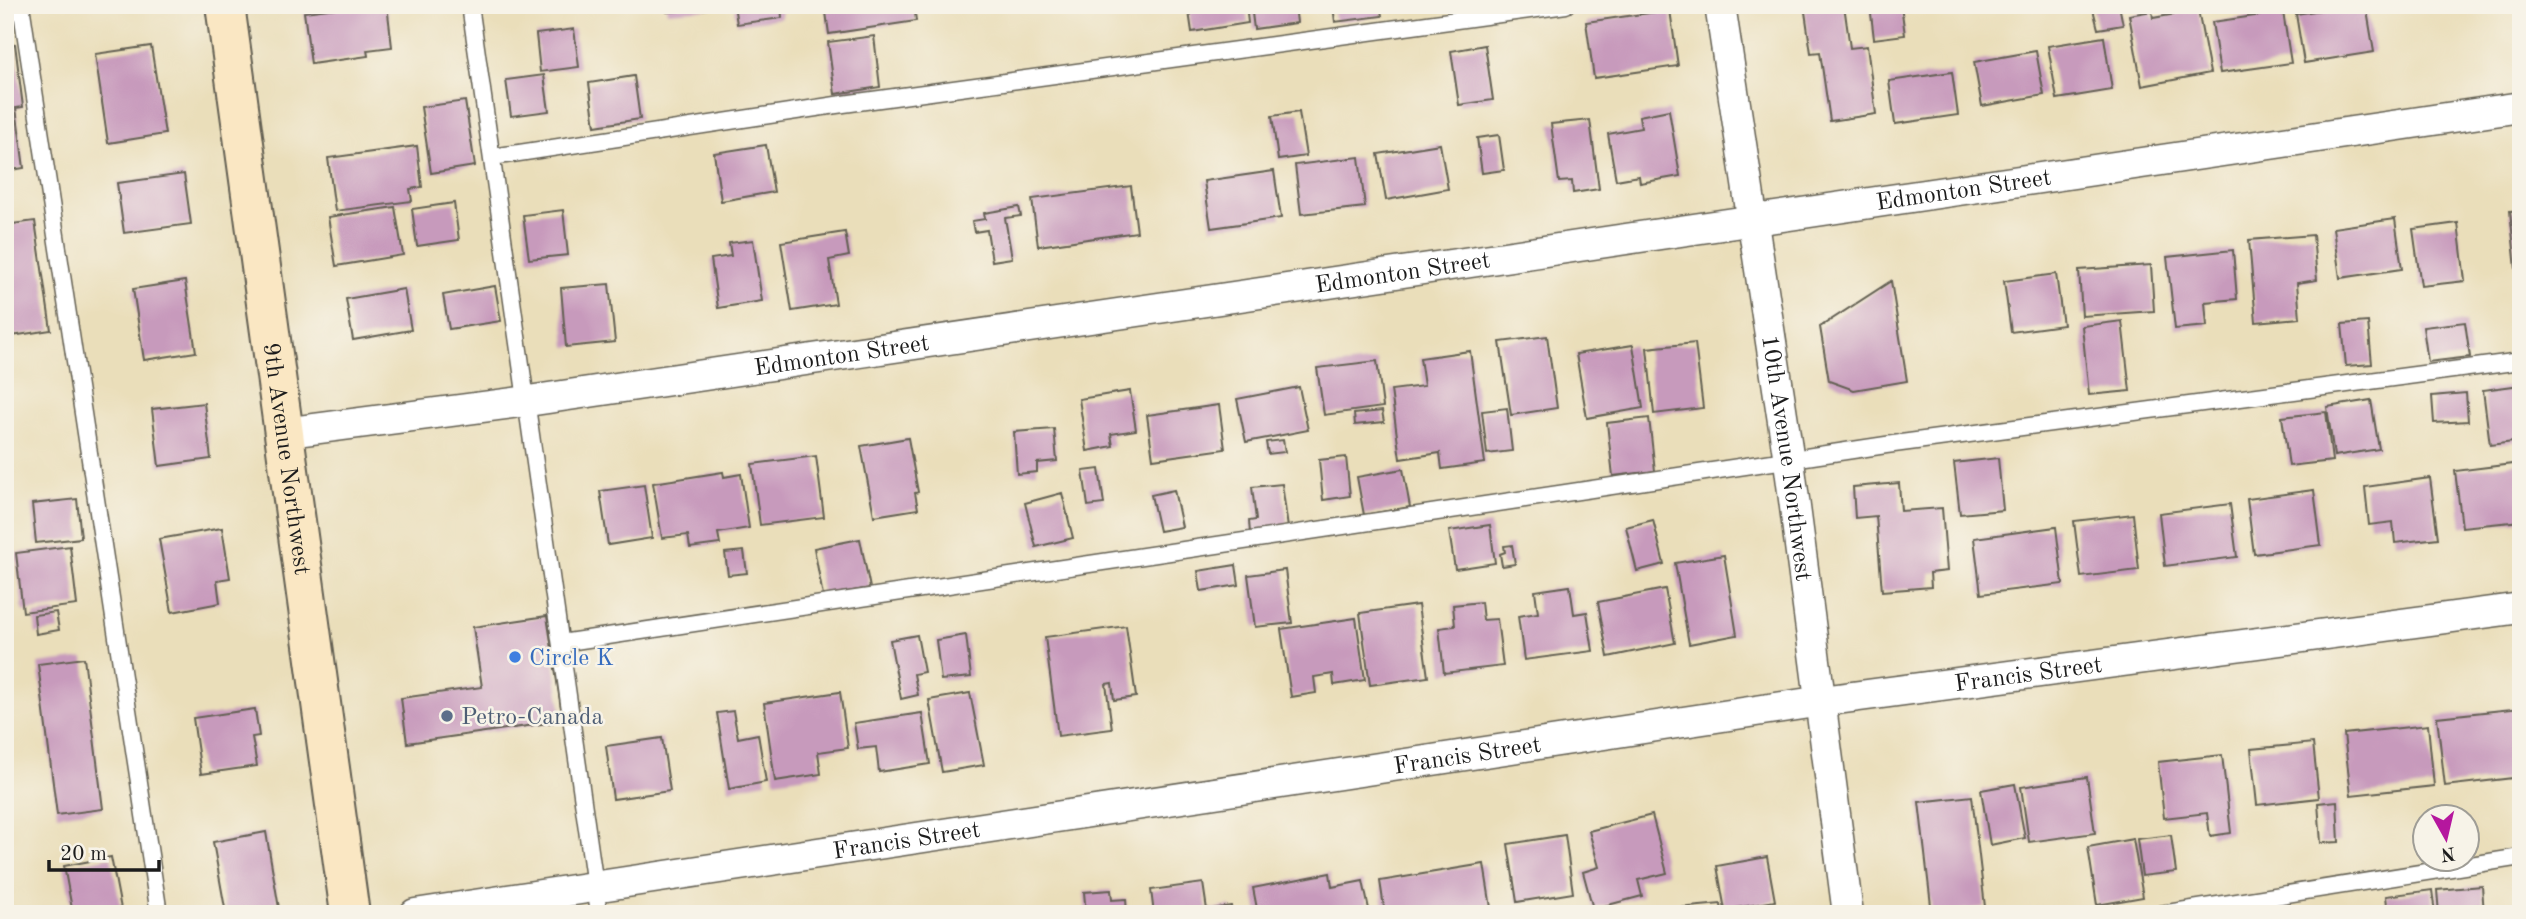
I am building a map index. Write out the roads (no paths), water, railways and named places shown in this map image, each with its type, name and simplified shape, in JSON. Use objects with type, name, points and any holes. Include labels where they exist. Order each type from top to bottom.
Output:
[{"type":"main road","name":"9th Avenue Northwest","points":[[225,5],[350,914]]},
{"type":"street","name":"10th Avenue Northwest","points":[[1720,5],[1789,461],[1848,914]]},
{"type":"street","name":"Edmonton Street","points":[[282,433],[528,401],[2521,107]]},
{"type":"street","name":"Francis Street","points":[[415,914],[597,900],[1822,701],[2521,608]]},
{"type":"lane","points":[[21,5],[159,914]]},
{"type":"lane","points":[[470,5],[597,900]]},
{"type":"lane","points":[[492,157],[872,100],[1566,5]]},
{"type":"lane","points":[[561,643],[1789,461],[2521,361]]},
{"type":"lane","points":[[2161,914],[2521,857]]},
{"type":"place","name":"Circle K","points":[[515,657]]},
{"type":"place","name":"Petro-Canada","points":[[447,716]]}]
